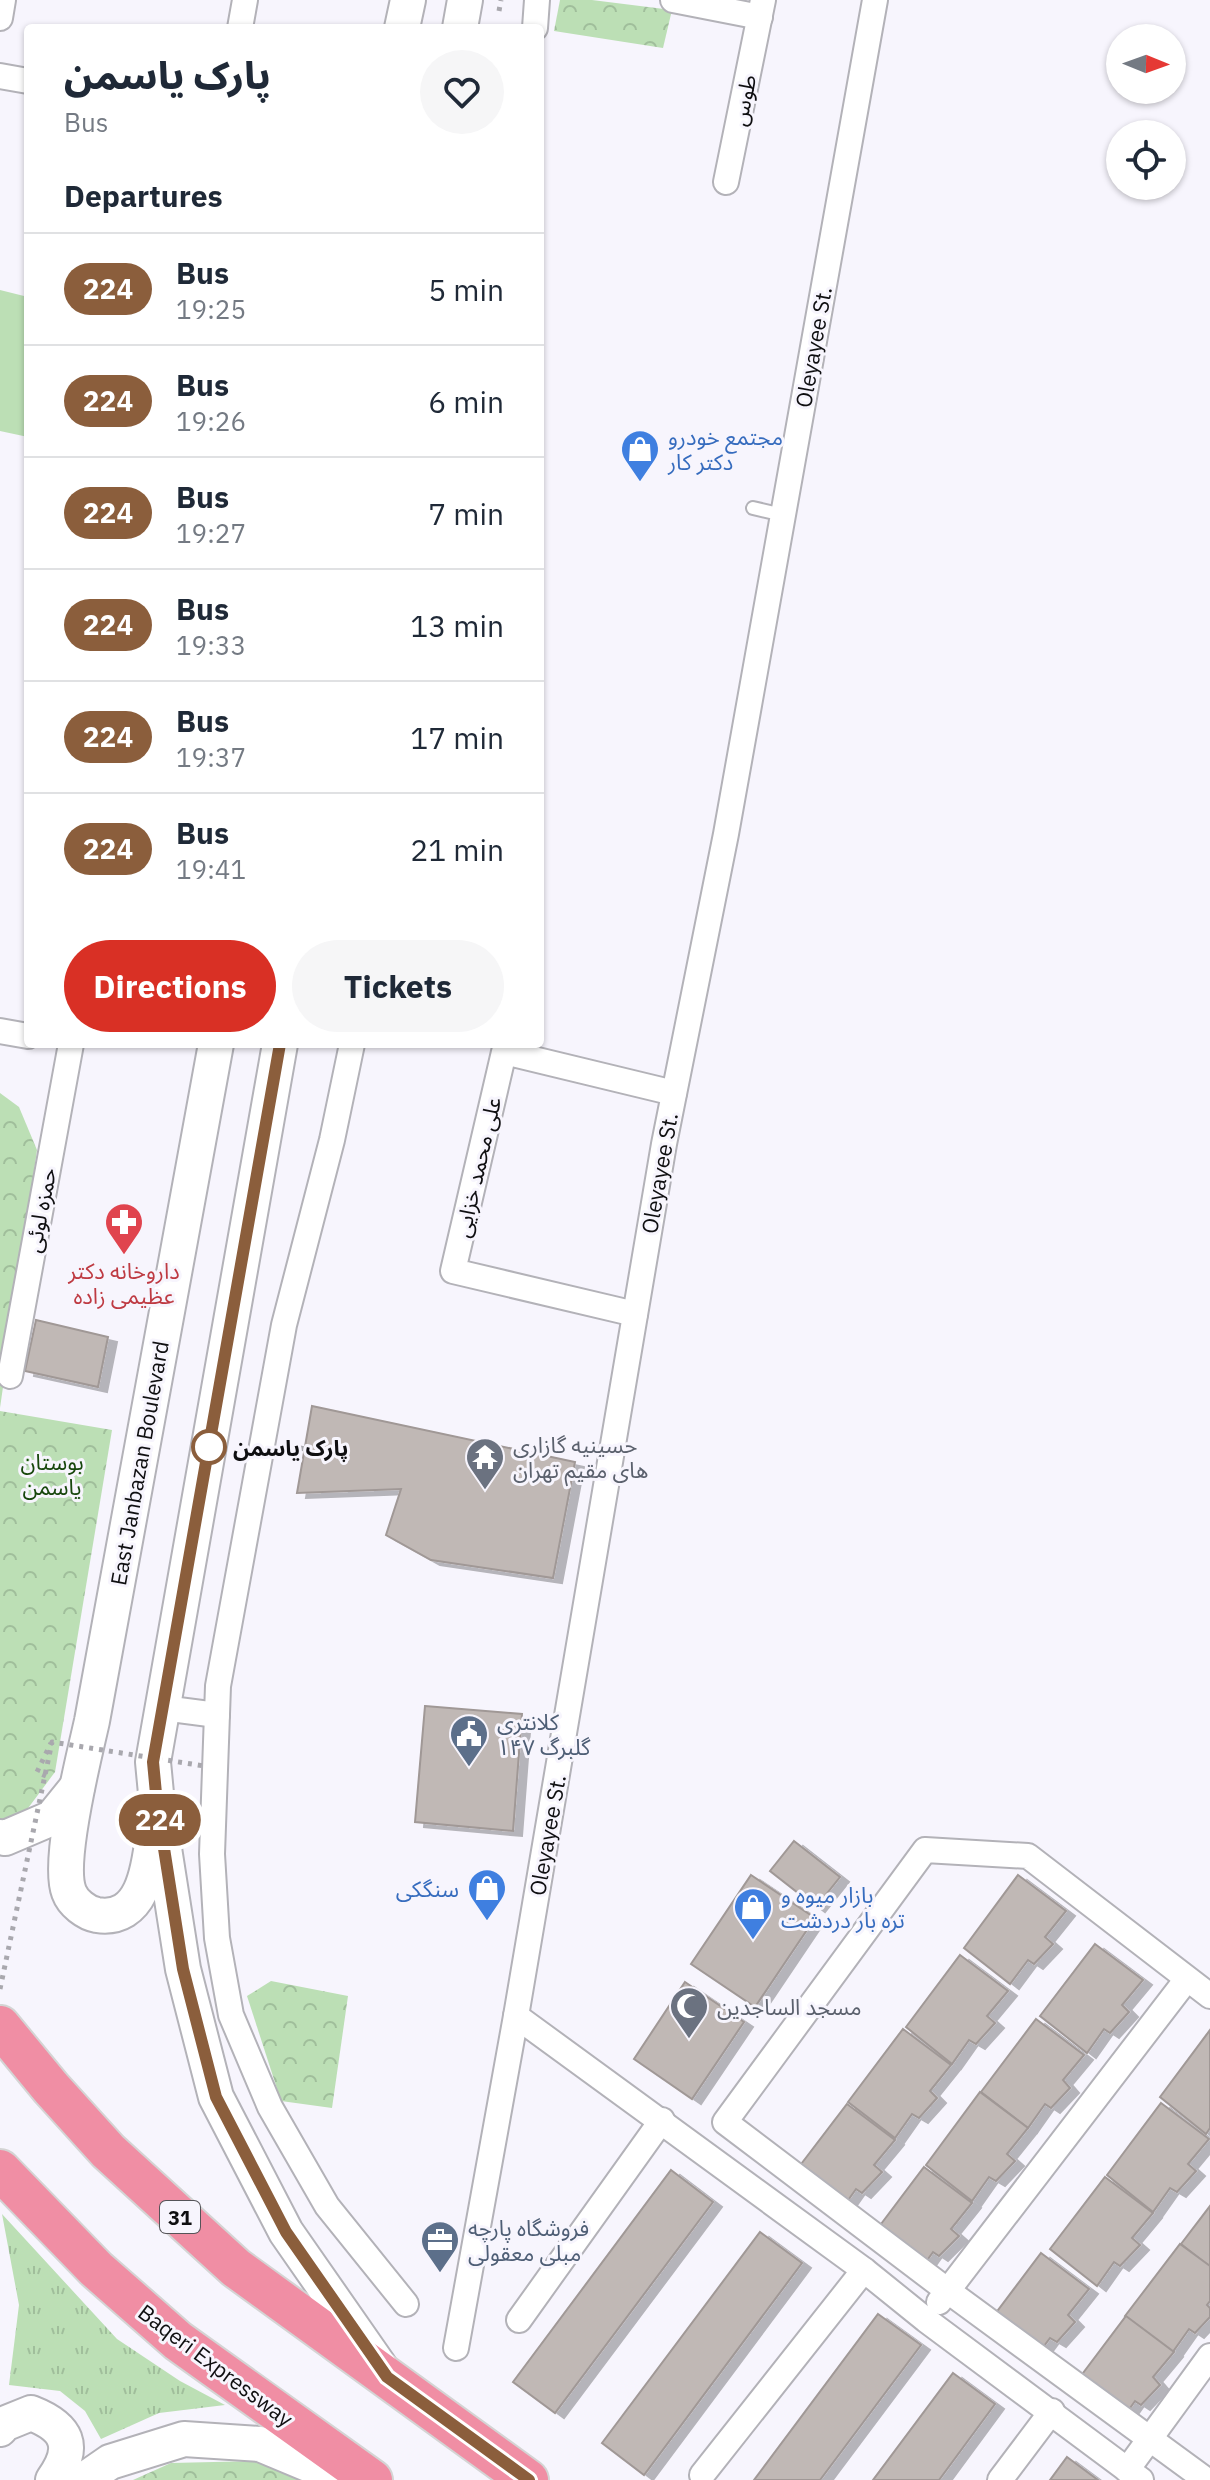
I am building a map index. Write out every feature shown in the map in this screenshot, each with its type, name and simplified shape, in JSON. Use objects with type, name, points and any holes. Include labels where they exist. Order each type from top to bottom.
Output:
[{"type":"highway","name":"31","points":[[0,2026],[108,2151],[236,2268],[528,2480]]},
{"type":"highway","name":"Baqeri Expressway","points":[[0,2170],[96,2269],[178,2341],[372,2480]]},
{"type":"main road","points":[[403,24],[408,0]]},
{"type":"main road","points":[[461,24],[465,0]]},
{"type":"main road","name":"East Janbazan Boulevard","points":[[0,1837],[5,1838],[52,1818],[77,1787],[98,1690],[215,1048]]},
{"type":"main road","points":[[279,1048],[153,1762],[183,1969],[216,2097],[286,2232],[387,2377]]},
{"type":"main road","points":[[77,1787],[66,1870],[70,1894],[87,1913],[109,1917],[127,1910],[141,1890],[149,1866],[157,1804]]},
{"type":"main road","points":[[0,2429],[4,2424],[31,2413],[53,2422],[65,2440],[67,2454],[53,2480]]},
{"type":"main road","points":[[84,2480],[110,2462],[184,2439],[260,2444],[346,2480]]},
{"type":"street","points":[[0,18],[3,0]]},
{"type":"street","points":[[241,24],[245,0]]},
{"type":"street","points":[[535,24],[537,0]]},
{"type":"street","name":"طوس","points":[[673,0],[762,9],[726,182]]},
{"type":"street","name":"Oleyayee St.","points":[[456,2348],[674,1093],[726,834],[875,0]]},
{"type":"street","points":[[0,76],[24,80]]},
{"type":"street","points":[[0,1031],[24,1035]]},
{"type":"street","name":"حمزه لوئی","points":[[10,1376],[70,1048]]},
{"type":"street","points":[[351,1048],[332,1140],[284,1325],[218,1686],[212,1854],[217,1938],[231,2015],[270,2107],[327,2206],[406,2304]]},
{"type":"street","name":"علی محمد خزایی","points":[[635,1314],[453,1271],[504,1052],[674,1093]]},
{"type":"street","points":[[163,1708],[217,1715]]},
{"type":"street","points":[[1206,2480],[948,2291],[725,2122],[925,1850],[1028,1856],[1210,1996]]},
{"type":"street","points":[[926,2320],[1187,1979]]},
{"type":"street","points":[[516,2016],[864,2270],[1134,2475],[1150,2439],[1210,2356]]},
{"type":"street","points":[[519,2320],[662,2120]]},
{"type":"street","points":[[702,2475],[864,2270]]},
{"type":"street","points":[[1000,2480],[1052,2411]]},
{"type":"lane","points":[[753,508],[783,515]]},
{"type":"path","points":[[52,1742],[204,1766]]},
{"type":"path","points":[[37,1772],[52,1742]]},
{"type":"path","points":[[0,1989],[52,1742]]},
{"type":"green space","points":[[560,0],[592,0],[672,10],[663,48],[554,31]]},
{"type":"green space","points":[[0,290],[24,296],[24,436],[0,431]]},
{"type":"green space","name":"بوستان یاسمن","points":[[0,1093],[19,1107],[37,1150],[0,1408]]},
{"type":"green space","name":"بوستان یاسمن","points":[[0,1411],[112,1430],[55,1772],[14,1827],[0,1837]]},
{"type":"green space","points":[[271,1981],[348,1996],[332,2108],[281,2101],[247,1996]]},
{"type":"green space","points":[[2,2214],[117,2339],[180,2381],[225,2405],[159,2413],[101,2439],[85,2411],[60,2391],[9,2385],[19,2305]]},
{"type":"green space","points":[[260,2461],[311,2480],[133,2480],[171,2463]]},
{"type":"building","points":[[36,1320],[108,1337],[98,1387],[25,1371]]},
{"type":"building","name":"حسینیه گازاری های مقیم تهران","points":[[312,1406],[575,1462],[553,1578],[431,1560],[386,1535],[401,1489],[297,1493]]},
{"type":"building","name":"کلانتری ۱۴۷ گلبرگ","points":[[425,1706],[522,1714],[513,1831],[415,1822]]},
{"type":"building","points":[[794,1841],[840,1877],[816,1907],[770,1871]]},
{"type":"building","name":"بازار میوه و تره بار دردشت","points":[[751,1875],[815,1918],[755,2007],[691,1964]]},
{"type":"building","points":[[1018,1875],[1066,1911],[1045,1937],[1053,1944],[1034,1964],[1028,1960],[1010,1984],[964,1948]]},
{"type":"building","points":[[1095,1944],[1143,1980],[1122,2005],[1129,2012],[1110,2033],[1104,2029],[1087,2053],[1040,2016]]},
{"type":"building","points":[[960,1955],[1008,1991],[987,2016],[995,2023],[976,2044],[969,2040],[952,2064],[906,2027]]},
{"type":"building","name":"مسجد الساجدین","points":[[685,1982],[744,2022],[692,2099],[634,2059]]},
{"type":"building","points":[[1036,2019],[1084,2055],[1063,2080],[1070,2088],[1051,2108],[1045,2104],[1028,2128],[981,2092]]},
{"type":"building","points":[[903,2029],[951,2065],[930,2091],[937,2098],[919,2118],[912,2114],[895,2138],[848,2102]]},
{"type":"building","points":[[1210,2030],[1210,2128],[1206,2134],[1160,2097]]},
{"type":"building","points":[[980,2092],[1028,2128],[1007,2154],[1015,2161],[996,2181],[989,2177],[972,2201],[926,2165]]},
{"type":"building","points":[[1161,2103],[1209,2139],[1188,2164],[1196,2171],[1177,2192],[1170,2188],[1153,2212],[1107,2175]]},
{"type":"building","points":[[847,2104],[895,2140],[874,2165],[882,2172],[862,2193],[856,2189],[839,2213],[792,2176]]},
{"type":"building","points":[[924,2167],[972,2203],[951,2229],[959,2236],[939,2256],[933,2252],[916,2276],[869,2240]]},
{"type":"building","points":[[671,2170],[713,2202],[555,2413],[513,2382]]},
{"type":"building","points":[[1105,2177],[1153,2213],[1132,2238],[1140,2245],[1120,2266],[1114,2262],[1097,2286],[1050,2249]]},
{"type":"building","points":[[1210,2206],[1210,2267],[1181,2244]]},
{"type":"building","points":[[760,2232],[802,2263],[644,2475],[602,2443]]},
{"type":"building","points":[[1180,2244],[1210,2266],[1210,2301],[1207,2305],[1210,2317],[1195,2333],[1189,2329],[1172,2353],[1125,2316]]},
{"type":"building","points":[[1041,2253],[1089,2289],[1068,2315],[1075,2322],[1057,2342],[1050,2338],[1032,2362],[986,2326]]},
{"type":"building","points":[[878,2314],[921,2345],[820,2480],[754,2480]]},
{"type":"building","points":[[1126,2316],[1174,2352],[1153,2377],[1160,2385],[1141,2405],[1135,2401],[1118,2425],[1071,2389]]},
{"type":"building","points":[[953,2373],[995,2404],[939,2480],[873,2480]]},
{"type":"building","points":[[1067,2457],[1098,2480],[1050,2480]]},
{"type":"bus line","name":"224","points":[[279,1048],[153,1762],[183,1969],[216,2097],[286,2232],[387,2377],[529,2480]]},
{"type":"place","name":"مجتمع خودرو دکتر کار","points":[[640,483]]},
{"type":"place","name":"داروخانه دکتر عظیمی زاده","points":[[124,1256]]},
{"type":"place","name":"پارک یاسمن","points":[[209,1447]]},
{"type":"place","name":"حسینیه گازاری های مقیم تهران","points":[[485,1491]]},
{"type":"place","name":"کلانتری ۱۴۷ گلبرگ","points":[[469,1768]]},
{"type":"place","name":"سنگکی","points":[[487,1922]]},
{"type":"place","name":"بازار میوه و تره بار دردشت","points":[[753,1941]]},
{"type":"place","name":"مسجد الساجدین","points":[[689,2040]]},
{"type":"place","name":"فروشگاه پارچه مبلی معقولی","points":[[440,2274]]}]
